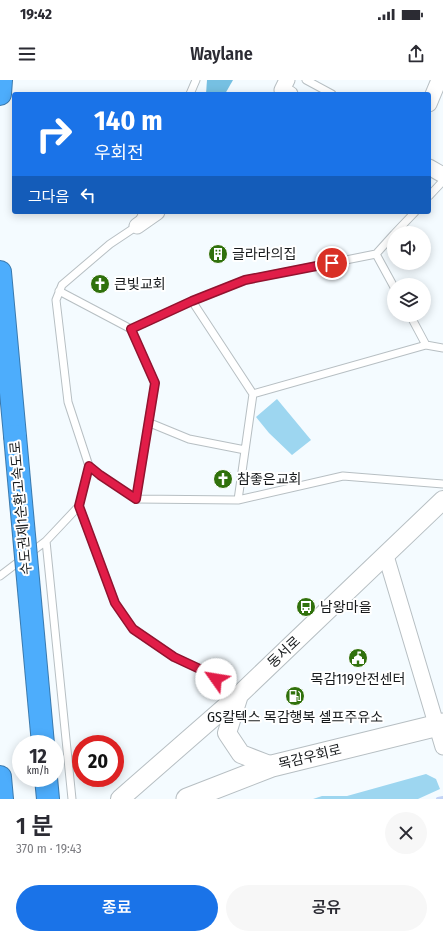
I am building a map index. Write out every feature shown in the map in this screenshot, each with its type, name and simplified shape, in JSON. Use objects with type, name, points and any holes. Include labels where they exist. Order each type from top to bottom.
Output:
[{"type":"highway","points":[[0,94],[1,80]]},
{"type":"highway","name":"수도권제1순환고속도로","points":[[0,272],[42,735]]},
{"type":"highway","points":[[0,777],[2,799]]},
{"type":"highway","points":[[47,787],[48,799]]},
{"type":"main road","name":"목감우회로","points":[[187,799],[272,766],[440,725]]},
{"type":"street","points":[[431,99],[439,80]]},
{"type":"street","points":[[431,168],[443,175]]},
{"type":"street","points":[[136,226],[154,214]]},
{"type":"street","name":"동서로","points":[[120,799],[239,695],[443,500]]},
{"type":"street","points":[[386,556],[440,725],[443,747]]},
{"type":"street","points":[[239,695],[227,733],[241,754],[272,766]]},
{"type":"lane","points":[[191,92],[196,80]]},
{"type":"lane","points":[[306,80],[328,92]]},
{"type":"lane","points":[[431,194],[443,181]]},
{"type":"lane","points":[[0,576],[46,542],[79,506],[89,466],[68,402],[56,300],[59,290],[88,262],[136,226],[142,214]]},
{"type":"lane","points":[[402,226],[413,214]]},
{"type":"lane","points":[[131,329],[192,301],[245,280],[376,254],[387,242]]},
{"type":"lane","points":[[376,254],[389,278]]},
{"type":"lane","points":[[59,290],[131,329],[155,383],[150,423],[136,499]]},
{"type":"lane","points":[[192,301],[253,394],[238,500]]},
{"type":"lane","points":[[414,322],[426,345]]},
{"type":"lane","points":[[253,394],[426,345],[443,348]]},
{"type":"lane","points":[[150,423],[189,439],[245,450]]},
{"type":"lane","points":[[89,466],[136,499],[238,500],[343,476],[443,484]]},
{"type":"lane","points":[[79,506],[115,603],[133,629],[174,657],[204,671],[239,695]]},
{"type":"lane","points":[[46,542],[72,799]]},
{"type":"shaded area","points":[[207,80],[233,80],[226,92],[206,92]]},
{"type":"shaded area","points":[[277,399],[311,440],[292,455],[269,433],[256,417]]},
{"type":"shaded area","points":[[426,774],[436,779],[440,789],[418,799],[313,799],[322,796],[347,796]]},
{"type":"waterway","points":[[438,799],[443,798]]},
{"type":"place","name":"글라라의집","points":[[218,254]]},
{"type":"place","name":"큰빛교회","points":[[100,284]]},
{"type":"place","name":"참좋은교회","points":[[223,479]]},
{"type":"place","name":"남왕마을","points":[[306,607]]},
{"type":"place","name":"목감119안전센터","points":[[358,658]]},
{"type":"place","name":"GS칼텍스 목감행복 셀프주유소","points":[[295,696]]},
{"type":"route","points":[[216,679],[204,671],[174,657],[133,629],[115,603],[79,506],[89,466],[136,499],[150,423],[155,383],[131,329],[192,301],[245,280],[332,263]]}]
